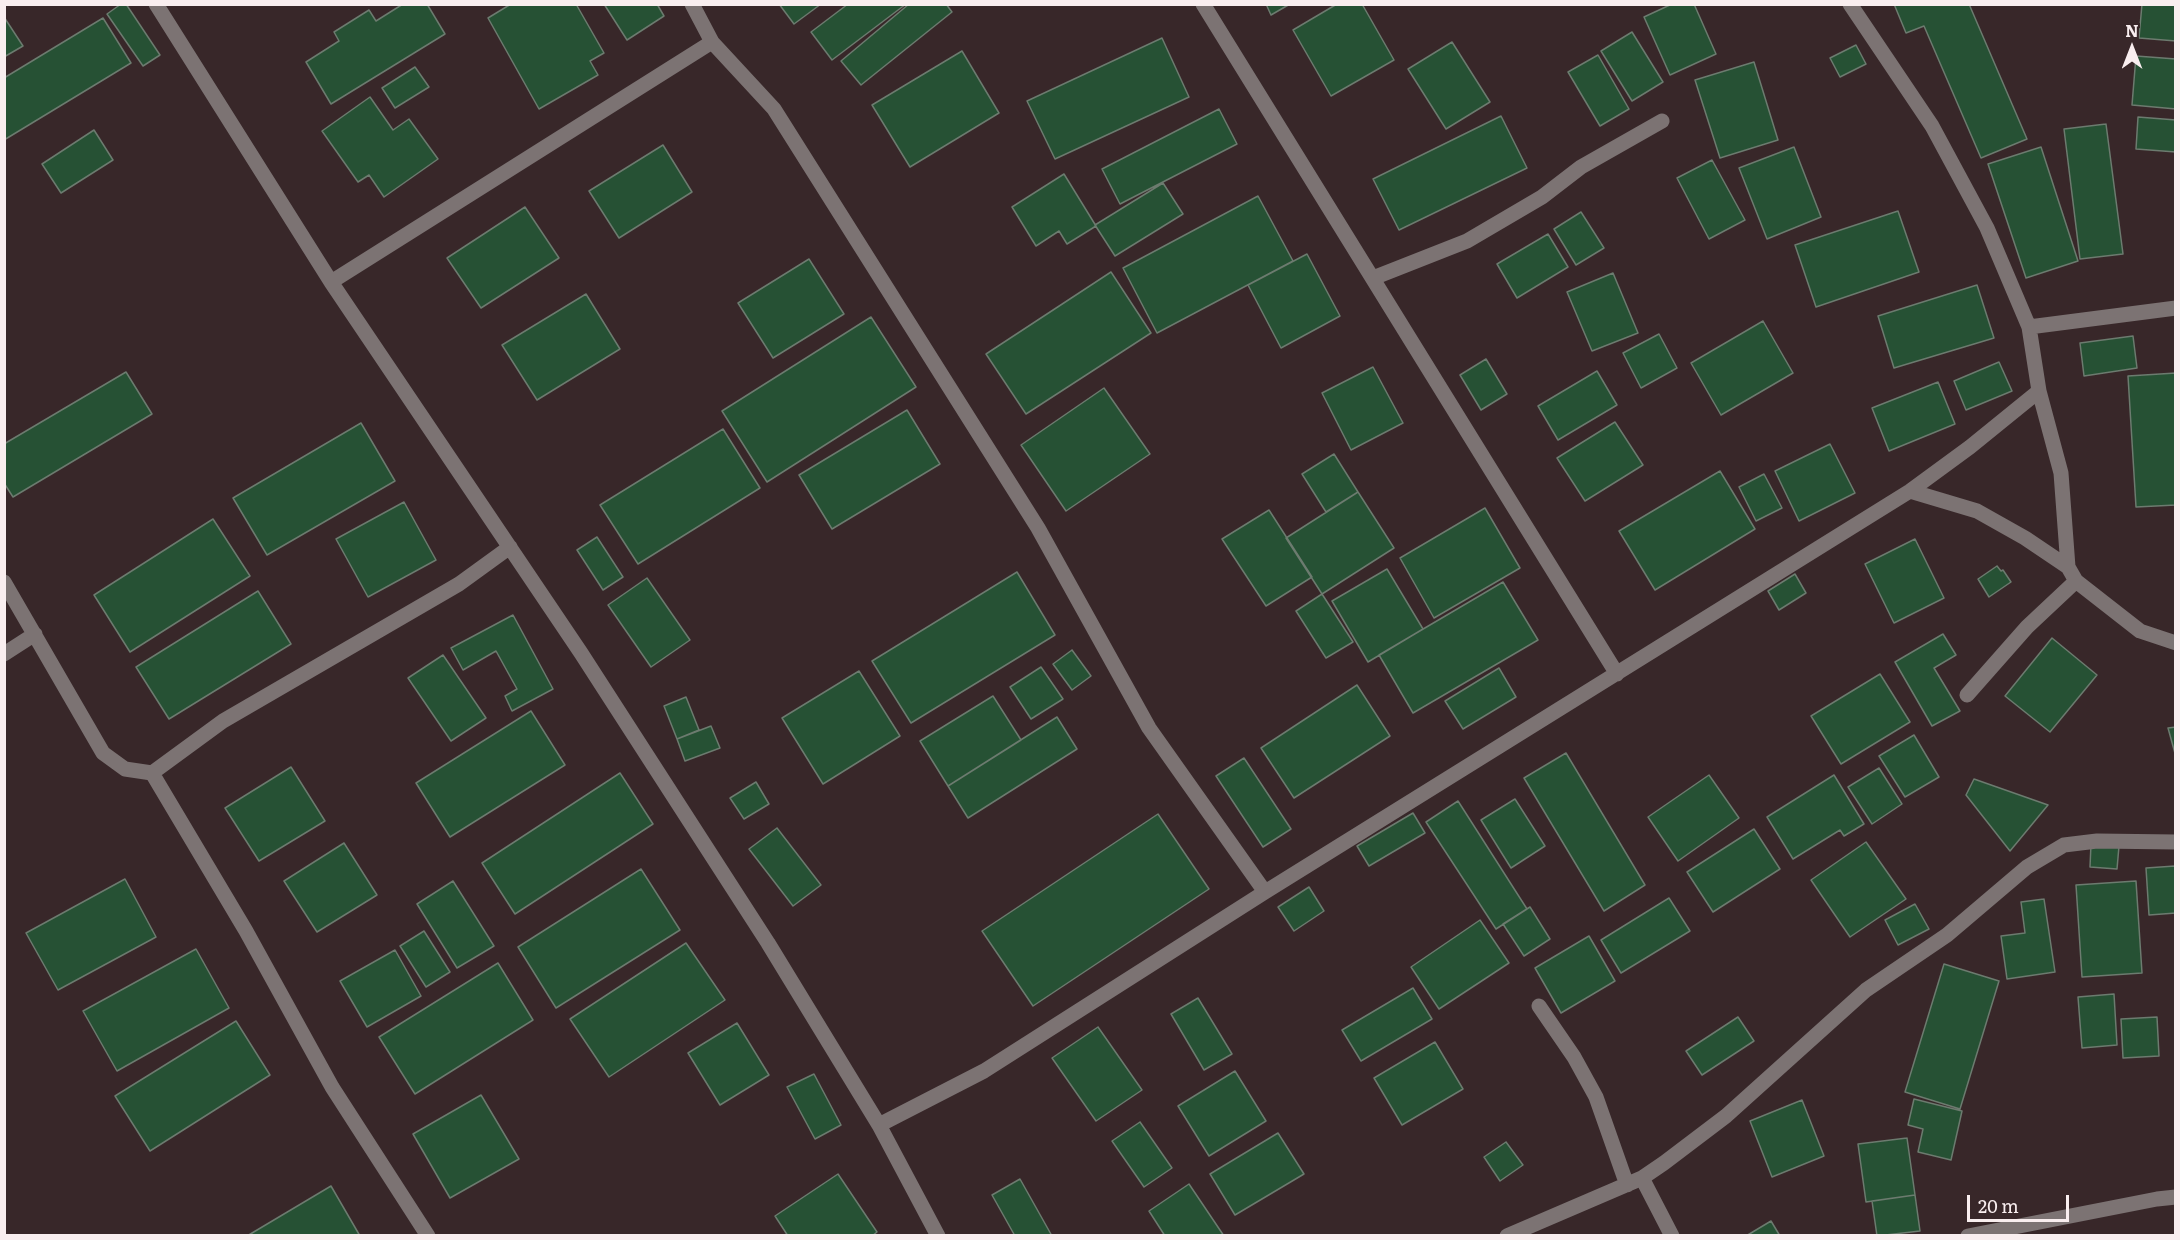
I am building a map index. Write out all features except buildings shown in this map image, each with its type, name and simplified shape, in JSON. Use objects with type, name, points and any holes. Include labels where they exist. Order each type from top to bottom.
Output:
[{"type":"street","points":[[156,4],[331,282],[581,653],[768,943],[879,1125],[938,1236]]},
{"type":"street","points":[[692,4],[712,42],[774,109],[1038,528],[1149,728],[1265,892]]},
{"type":"street","points":[[1203,4],[1617,674]]},
{"type":"street","points":[[1850,4],[1932,126],[1987,228],[2029,327],[2039,391],[2061,473],[2068,567],[2076,581],[2140,630],[2175,643]]},
{"type":"street","points":[[331,282],[712,42]]},
{"type":"street","points":[[1373,278],[1467,240],[1542,197],[1581,167],[1662,120]]},
{"type":"street","points":[[2029,327],[2175,308]]},
{"type":"street","points":[[879,1125],[984,1071],[1265,892],[1910,491],[1970,447],[2039,391]]},
{"type":"street","points":[[1910,491],[1977,511],[2025,538],[2068,567]]},
{"type":"street","points":[[4,582],[103,753],[125,769],[152,773],[223,721],[459,584],[510,547]]},
{"type":"street","points":[[1968,695],[2040,613],[2076,581]]},
{"type":"street","points":[[4,654],[35,634]]},
{"type":"street","points":[[152,773],[246,931],[332,1087],[428,1236]]},
{"type":"street","points":[[1507,1236],[1642,1178],[1726,1116],[1866,990],[1947,935],[2028,867],[2064,845],[2097,840],[2175,842]]},
{"type":"street","points":[[1539,1006],[1574,1057],[1596,1097],[1627,1185]]},
{"type":"street","points":[[1642,1178],[1672,1236]]},
{"type":"street","points":[[1968,1236],[2175,1197]]}]
